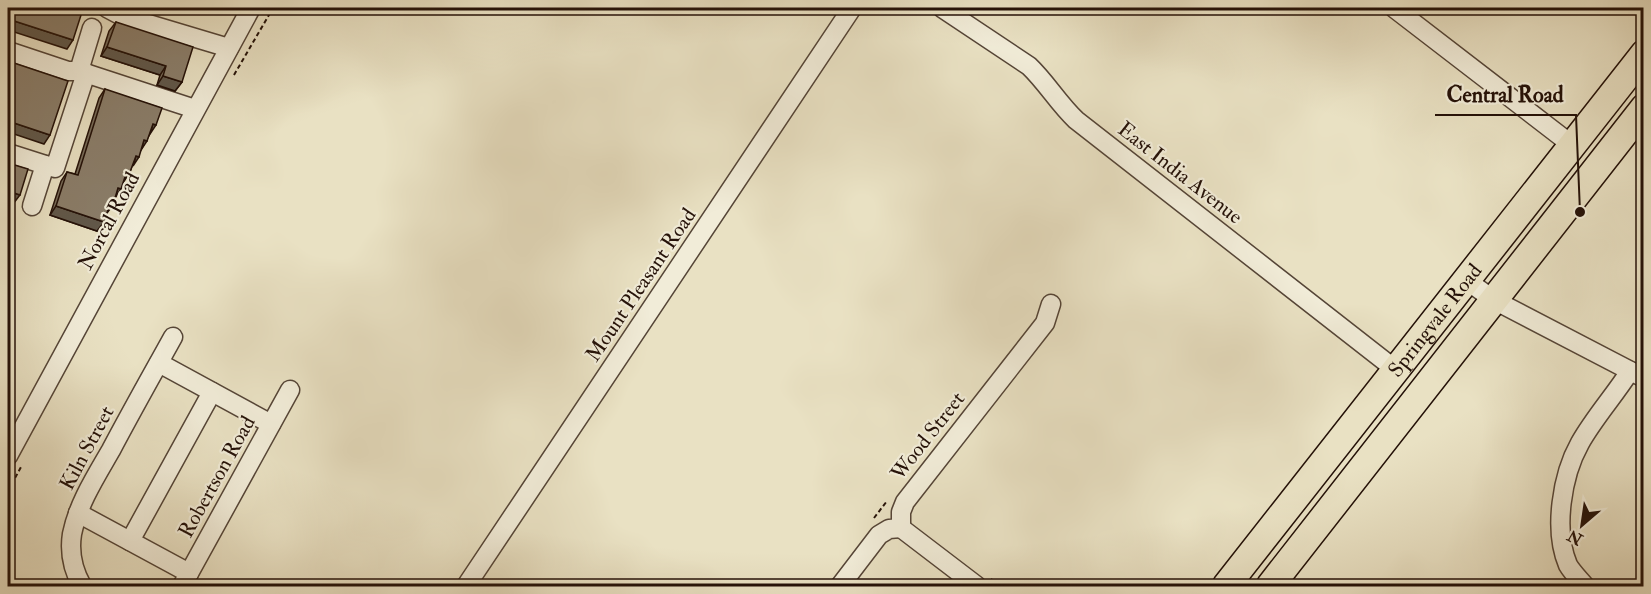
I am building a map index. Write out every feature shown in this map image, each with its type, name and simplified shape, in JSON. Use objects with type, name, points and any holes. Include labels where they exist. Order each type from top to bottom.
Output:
[{"type":"highway","name":"Springvale Road","points":[[1226,586],[1644,54]]},
{"type":"highway","name":"Springvale Road","points":[[1270,586],[1644,108]]},
{"type":"street","points":[[107,8],[123,16],[229,48]]},
{"type":"street","name":"Norcal Road","points":[[8,456],[251,8]]},
{"type":"street","name":"Mount Pleasant Road","points":[[466,586],[852,8]]},
{"type":"street","name":"East India Avenue","points":[[942,8],[1029,66],[1062,107],[1076,120],[1396,370]]},
{"type":"street","points":[[1394,8],[1572,146]]},
{"type":"street","points":[[8,153],[55,168],[92,28]]},
{"type":"street","points":[[8,51],[68,71],[82,72],[195,109]]},
{"type":"street","points":[[32,206],[45,165]]},
{"type":"street","points":[[1466,280],[1494,300],[1637,374],[1580,442],[1568,470],[1562,500],[1562,542],[1569,566],[1585,586]]},
{"type":"street","name":"Wood Street","points":[[901,528],[901,512],[905,502],[1045,323],[1051,304]]},
{"type":"street","name":"Kiln Street","points":[[82,586],[71,558],[72,535],[78,513],[173,337]]},
{"type":"street","points":[[159,363],[271,424]]},
{"type":"street","name":"Robertson Road","points":[[186,580],[290,390]]},
{"type":"street","points":[[130,541],[212,392]]},
{"type":"street","points":[[78,513],[130,541],[186,580]]},
{"type":"street","points":[[840,586],[879,535],[901,528],[977,586]]},
{"type":"building","points":[[8,8],[68,8],[82,12],[73,40],[8,19]]},
{"type":"building","points":[[116,22],[193,47],[182,82],[163,76],[166,66],[107,47]]},
{"type":"building","points":[[8,61],[68,81],[50,135],[8,121]]},
{"type":"building","points":[[105,89],[162,108],[147,141],[144,140],[139,157],[136,156],[130,172],[127,171],[121,189],[118,188],[113,205],[110,204],[104,222],[56,206],[67,172],[78,175]]},
{"type":"building","points":[[8,163],[28,169],[20,195],[8,191]]},
{"type":"place","name":"Central Road","points":[[1580,212]]}]
